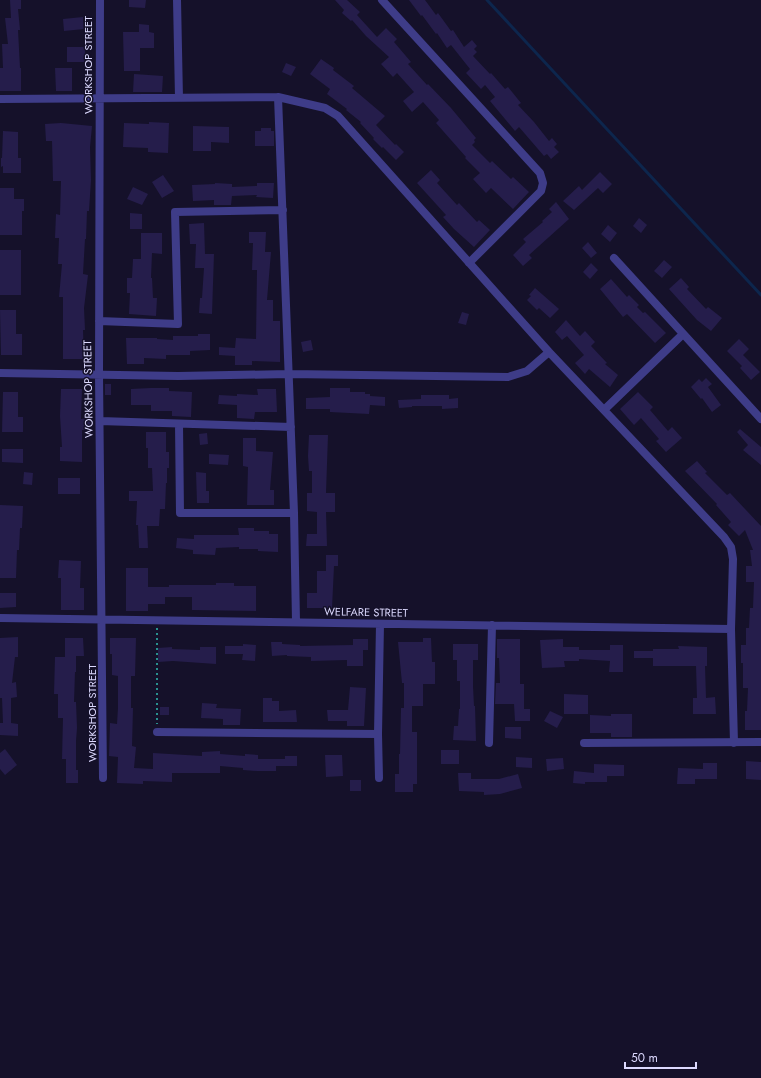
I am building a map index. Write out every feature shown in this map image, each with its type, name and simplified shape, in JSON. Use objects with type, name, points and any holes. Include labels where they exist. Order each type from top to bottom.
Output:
[{"type":"street","name":"WORKSHOP STREET","points":[[100,0],[99,375],[103,778]]},
{"type":"street","points":[[177,0],[179,98]]},
{"type":"street","points":[[382,0],[540,173],[543,183],[541,191],[469,263]]},
{"type":"street","points":[[0,99],[278,97],[325,108],[338,116],[550,352],[724,537],[731,547],[733,559],[731,629],[734,743]]},
{"type":"street","points":[[278,97],[294,513],[296,622]]},
{"type":"street","points":[[99,321],[178,324],[175,212],[283,210]]},
{"type":"street","points":[[614,258],[761,419]]},
{"type":"street","points":[[604,410],[683,334]]},
{"type":"street","points":[[0,373],[178,376],[289,374],[508,377],[527,371],[550,352]]},
{"type":"street","points":[[100,421],[291,427]]},
{"type":"street","points":[[179,424],[180,513],[294,513]]},
{"type":"street","name":"WELFARE STREET","points":[[0,618],[731,629]]},
{"type":"street","points":[[379,778],[378,734],[380,624]]},
{"type":"street","points":[[489,743],[492,625]]},
{"type":"street","points":[[157,732],[378,734]]},
{"type":"street","points":[[584,743],[761,742]]},
{"type":"path","points":[[157,620],[157,732]]},
{"type":"building","points":[[10,0],[21,0],[21,9],[18,9],[20,30],[18,30],[21,91],[0,91],[0,68],[3,68],[2,44],[8,44],[5,18],[11,18]]},
{"type":"building","points":[[129,0],[146,0],[145,8],[129,7]]},
{"type":"building","points":[[335,0],[347,0],[360,12],[357,15],[377,37],[386,28],[397,39],[394,42],[411,62],[408,64],[451,108],[476,138],[472,145],[490,163],[492,161],[511,179],[513,177],[529,192],[513,209],[491,188],[486,193],[473,179],[480,173],[465,158],[466,157],[436,123],[439,120],[423,102],[412,112],[403,101],[414,92],[397,73],[393,77],[381,64],[389,57],[366,36],[352,20],[351,21],[342,13],[344,10]]},
{"type":"building","points":[[409,0],[425,0],[436,15],[438,13],[451,31],[453,30],[464,47],[472,40],[477,46],[474,49],[477,52],[473,56],[505,89],[508,87],[521,103],[518,105],[549,141],[552,138],[557,144],[554,147],[559,152],[551,159],[547,154],[544,156],[519,127],[515,131],[490,101],[495,97],[485,85],[481,89],[466,73],[470,69],[451,45],[447,48],[437,33],[436,34]]},
{"type":"building","points":[[83,17],[84,29],[64,31],[63,19]]},
{"type":"building","points":[[139,24],[149,25],[149,32],[154,33],[154,48],[140,48],[140,71],[124,71],[123,32],[139,32]]},
{"type":"building","points":[[67,47],[85,47],[85,62],[67,62]]},
{"type":"building","points":[[321,59],[334,68],[333,70],[354,86],[352,88],[385,116],[376,125],[395,145],[396,144],[404,152],[396,160],[373,139],[374,138],[360,123],[361,122],[327,94],[330,89],[310,74]]},
{"type":"building","points":[[286,63],[296,67],[291,76],[282,72]]},
{"type":"building","points":[[55,68],[72,68],[72,91],[56,91]]},
{"type":"building","points":[[134,74],[163,76],[162,92],[133,92]]},
{"type":"building","points":[[149,122],[169,123],[168,153],[148,152],[148,148],[123,147],[124,123],[149,124]]},
{"type":"building","points":[[61,123],[92,126],[90,147],[91,180],[89,211],[87,211],[83,274],[88,275],[84,308],[84,359],[63,359],[63,297],[59,297],[62,264],[58,264],[59,238],[55,238],[56,214],[60,215],[61,181],[53,181],[52,141],[46,141],[45,124]]},
{"type":"building","points":[[193,126],[229,127],[229,143],[211,142],[211,151],[193,151]]},
{"type":"building","points":[[261,128],[271,128],[271,131],[274,131],[274,146],[255,146],[255,131],[261,131]]},
{"type":"building","points":[[3,131],[18,132],[18,158],[21,158],[21,173],[3,173],[1,158]]},
{"type":"building","points":[[431,170],[440,180],[437,183],[457,205],[459,203],[477,222],[479,220],[490,230],[474,247],[443,217],[446,215],[417,183]]},
{"type":"building","points":[[600,172],[612,184],[603,193],[598,188],[574,210],[563,201],[579,186],[582,190]]},
{"type":"building","points":[[163,175],[174,191],[162,198],[152,182]]},
{"type":"building","points":[[215,183],[232,184],[232,187],[257,186],[257,183],[274,183],[273,198],[256,197],[257,195],[232,196],[231,205],[214,205],[214,200],[193,201],[192,185]]},
{"type":"building","points":[[133,187],[148,194],[142,205],[127,199]]},
{"type":"building","points":[[0,188],[14,188],[14,199],[24,199],[24,211],[22,211],[22,235],[0,235]]},
{"type":"building","points":[[556,202],[569,219],[529,255],[532,258],[523,266],[513,255],[526,242],[523,239],[552,212],[549,209]]},
{"type":"building","points":[[130,213],[142,214],[142,229],[130,229]]},
{"type":"building","points":[[639,218],[647,225],[641,233],[633,226]]},
{"type":"building","points":[[204,223],[205,254],[214,254],[212,314],[199,313],[200,298],[202,298],[204,268],[195,268],[196,244],[190,244],[189,224]]},
{"type":"building","points":[[608,225],[617,233],[610,242],[601,234]]},
{"type":"building","points":[[249,232],[266,232],[265,252],[271,252],[267,300],[273,300],[273,321],[280,321],[280,362],[252,361],[252,365],[235,365],[235,356],[219,355],[219,347],[235,348],[236,338],[256,339],[257,270],[252,270],[253,243],[249,243]]},
{"type":"building","points":[[141,233],[162,233],[162,254],[152,253],[151,278],[153,298],[157,298],[156,316],[129,314],[130,293],[127,293],[127,278],[132,278],[133,259],[141,259]]},
{"type":"building","points":[[588,242],[597,253],[591,258],[582,248]]},
{"type":"building","points":[[0,250],[21,250],[21,295],[0,295]]},
{"type":"building","points":[[664,260],[672,267],[662,278],[654,271]]},
{"type":"building","points":[[591,263],[598,270],[590,279],[583,272]]},
{"type":"building","points":[[681,278],[689,287],[687,289],[706,309],[708,307],[722,318],[711,331],[697,320],[669,289]]},
{"type":"building","points":[[611,279],[627,297],[629,295],[639,305],[637,307],[643,313],[645,312],[666,333],[655,343],[627,314],[623,317],[600,289]]},
{"type":"building","points":[[535,288],[559,309],[550,318],[539,308],[537,310],[527,300]]},
{"type":"building","points":[[0,310],[16,310],[16,334],[22,334],[22,355],[1,355]]},
{"type":"building","points":[[462,312],[469,314],[466,325],[458,323]]},
{"type":"building","points":[[566,320],[580,336],[585,331],[595,342],[591,346],[607,363],[605,364],[618,375],[610,387],[589,369],[585,374],[575,363],[584,355],[567,336],[562,340],[555,332]]},
{"type":"building","points":[[198,334],[210,334],[210,350],[190,351],[190,355],[166,355],[166,359],[144,358],[144,364],[127,364],[126,338],[157,338],[173,340],[173,336],[198,336]]},
{"type":"building","points":[[739,339],[749,349],[743,355],[760,372],[751,380],[740,368],[742,366],[727,351]]},
{"type":"building","points":[[311,340],[313,350],[303,352],[301,342]]},
{"type":"building","points":[[706,378],[712,384],[708,387],[721,405],[712,412],[702,398],[701,399],[691,387],[699,379],[702,382]]},
{"type":"building","points":[[105,384],[111,384],[111,395],[105,395]]},
{"type":"building","points":[[169,388],[169,391],[192,392],[191,417],[172,416],[172,411],[151,411],[151,405],[131,405],[131,389]]},
{"type":"building","points":[[330,388],[350,388],[350,392],[365,392],[365,394],[370,394],[370,396],[385,397],[385,406],[370,405],[369,414],[330,412],[330,409],[306,409],[306,398],[330,397]]},
{"type":"building","points":[[61,389],[82,389],[81,419],[90,418],[91,430],[82,430],[82,462],[60,461],[60,447],[62,447],[60,416]]},
{"type":"building","points":[[257,389],[276,389],[277,412],[255,412],[254,419],[237,418],[237,405],[218,404],[219,395],[258,395]]},
{"type":"building","points":[[3,392],[18,392],[18,417],[23,417],[23,432],[2,432]]},
{"type":"building","points":[[638,392],[653,407],[650,410],[668,431],[672,427],[682,438],[666,452],[656,441],[659,439],[641,418],[634,425],[620,409]]},
{"type":"building","points":[[421,395],[449,395],[449,399],[458,398],[458,408],[442,409],[442,406],[412,406],[399,408],[398,400],[421,399]]},
{"type":"building","points":[[740,429],[761,447],[761,465],[743,450],[748,445],[737,432]]},
{"type":"building","points":[[146,432],[166,432],[166,452],[169,452],[169,468],[167,468],[165,509],[160,509],[159,526],[147,526],[148,548],[139,548],[138,525],[136,525],[137,501],[129,501],[129,491],[153,491],[152,468],[148,468]]},
{"type":"building","points":[[207,433],[208,444],[200,445],[199,434]]},
{"type":"building","points":[[309,435],[328,435],[326,493],[335,493],[335,512],[326,512],[327,546],[306,546],[307,534],[317,534],[317,512],[307,511],[307,493],[312,493],[312,471],[309,471],[308,456]]},
{"type":"building","points":[[243,438],[256,438],[256,451],[273,452],[270,490],[274,490],[274,505],[247,505],[248,467],[243,466]]},
{"type":"building","points":[[2,449],[23,449],[23,463],[2,462]]},
{"type":"building","points":[[209,454],[229,455],[228,465],[209,464]]},
{"type":"building","points":[[697,461],[707,472],[705,473],[727,495],[730,493],[761,526],[761,730],[745,730],[745,711],[747,711],[748,688],[743,688],[743,663],[741,663],[741,645],[746,645],[746,628],[749,628],[750,608],[753,608],[754,582],[746,582],[746,566],[752,566],[750,550],[753,550],[745,530],[739,536],[728,525],[731,522],[716,505],[717,504],[685,471]]},
{"type":"building","points":[[24,472],[33,473],[32,485],[23,484]]},
{"type":"building","points":[[196,472],[206,473],[206,491],[209,491],[209,503],[197,503]]},
{"type":"building","points":[[58,478],[80,478],[80,494],[58,494]]},
{"type":"building","points":[[0,505],[23,506],[19,550],[17,550],[16,578],[0,578]]},
{"type":"building","points":[[238,528],[254,528],[254,531],[269,531],[269,534],[278,534],[278,552],[258,551],[258,549],[239,549],[239,547],[216,548],[215,555],[193,554],[193,550],[176,548],[177,538],[194,539],[194,535],[239,535]]},
{"type":"building","points":[[326,555],[338,555],[338,566],[334,566],[332,608],[307,608],[307,593],[317,593],[317,571],[326,571]]},
{"type":"building","points":[[59,560],[81,561],[80,588],[84,588],[84,610],[61,610],[61,578],[58,578]]},
{"type":"building","points":[[126,568],[148,568],[148,587],[169,587],[169,585],[216,585],[216,583],[234,583],[234,586],[256,586],[256,611],[192,610],[192,597],[165,597],[165,604],[148,604],[148,611],[126,611]]},
{"type":"building","points":[[0,593],[16,593],[16,607],[0,608]]},
{"type":"building","points":[[18,637],[18,657],[15,657],[12,683],[16,682],[17,697],[11,698],[11,723],[18,724],[18,736],[0,735],[0,723],[3,723],[2,698],[0,698],[0,638]]},
{"type":"building","points":[[65,638],[83,638],[84,656],[76,656],[75,672],[74,702],[76,702],[76,770],[78,770],[78,783],[66,783],[66,759],[62,759],[63,718],[58,718],[58,694],[54,694],[55,657],[65,657]]},
{"type":"building","points":[[110,638],[136,638],[135,676],[131,676],[131,708],[133,708],[132,746],[136,747],[134,768],[153,769],[153,753],[202,756],[202,752],[220,751],[220,754],[245,756],[245,754],[258,755],[258,759],[285,759],[285,756],[297,756],[297,766],[276,766],[276,771],[257,771],[220,766],[220,773],[172,773],[172,782],[143,781],[143,784],[117,783],[118,757],[109,756],[110,723],[117,724],[118,708],[118,676],[112,675]]},
{"type":"building","points":[[423,638],[431,638],[432,662],[435,662],[435,684],[423,684],[423,706],[412,706],[412,732],[417,732],[417,784],[413,784],[413,792],[395,792],[395,774],[399,774],[401,708],[404,708],[404,683],[402,683],[398,642],[423,642]]},
{"type":"building","points":[[353,639],[368,639],[368,650],[363,650],[363,666],[347,666],[347,660],[311,661],[311,657],[287,655],[272,656],[271,642],[282,642],[282,644],[300,646],[353,645]]},
{"type":"building","points":[[497,639],[520,639],[520,684],[524,684],[524,709],[530,709],[530,721],[515,721],[514,704],[495,704],[496,683],[500,683],[499,658],[497,658]]},
{"type":"building","points":[[563,639],[563,647],[579,647],[579,650],[610,650],[610,645],[623,645],[623,672],[609,672],[610,661],[579,659],[579,661],[564,661],[565,667],[542,668],[540,640]]},
{"type":"building","points":[[243,644],[256,645],[255,661],[242,660],[243,654],[225,654],[225,646],[243,646]]},
{"type":"building","points":[[453,644],[478,644],[478,660],[473,660],[476,741],[453,740],[454,726],[458,726],[460,709],[460,681],[457,681],[457,660],[453,660]]},
{"type":"building","points":[[678,646],[707,647],[707,666],[705,666],[706,698],[715,697],[716,714],[693,714],[693,698],[697,698],[696,666],[653,666],[653,658],[634,658],[634,651],[679,649]]},
{"type":"building","points":[[172,647],[172,649],[200,650],[200,647],[216,647],[216,664],[173,661],[158,662],[158,648]]},
{"type":"building","points":[[350,687],[366,688],[364,726],[347,726],[347,721],[328,721],[327,710],[348,710]]},
{"type":"building","points":[[564,694],[588,695],[588,714],[564,714]]},
{"type":"building","points":[[263,698],[272,698],[272,701],[279,701],[279,711],[296,710],[297,722],[263,722]]},
{"type":"building","points":[[202,703],[217,704],[216,708],[241,709],[240,725],[223,725],[223,719],[201,718]]},
{"type":"building","points":[[160,707],[169,707],[169,715],[160,715]]},
{"type":"building","points":[[550,711],[563,717],[557,728],[544,721]]},
{"type":"building","points":[[611,714],[632,714],[632,737],[611,737],[611,733],[590,733],[590,715],[611,716]]},
{"type":"building","points":[[505,727],[521,727],[521,739],[505,738]]},
{"type":"building","points":[[5,749],[17,765],[5,775],[0,769],[0,753]]},
{"type":"building","points":[[441,750],[459,750],[459,764],[441,764]]},
{"type":"building","points":[[325,755],[342,755],[343,776],[326,777]]},
{"type":"building","points":[[516,757],[532,758],[532,768],[516,767]]},
{"type":"building","points":[[563,758],[564,769],[547,771],[546,759]]},
{"type":"building","points":[[746,761],[761,762],[761,780],[746,779]]},
{"type":"building","points":[[703,763],[717,763],[717,779],[695,779],[695,784],[677,784],[678,768],[703,769]]},
{"type":"building","points":[[594,764],[624,765],[624,776],[607,776],[607,782],[585,782],[585,784],[573,783],[574,771],[594,773]]},
{"type":"building","points":[[458,773],[471,773],[471,779],[499,779],[518,774],[522,788],[500,794],[484,795],[484,792],[459,791]]},
{"type":"building","points":[[350,780],[361,780],[361,791],[350,791]]},
{"type":"waterway","points":[[487,0],[761,295]]}]
